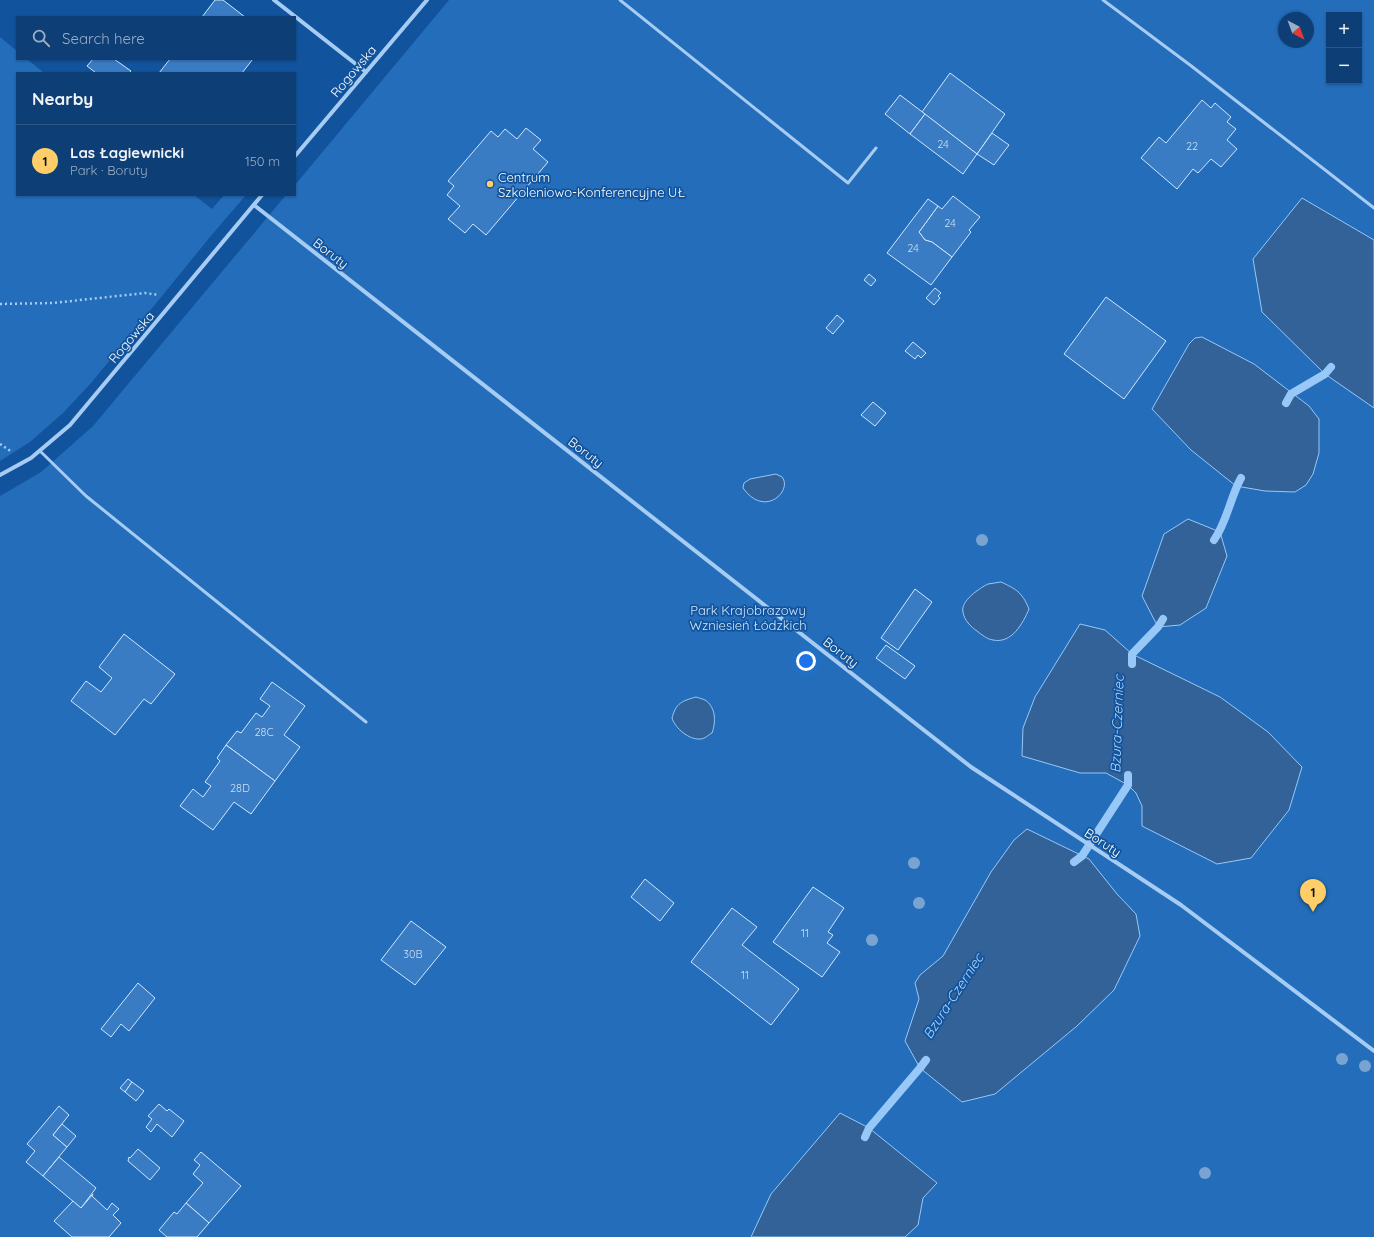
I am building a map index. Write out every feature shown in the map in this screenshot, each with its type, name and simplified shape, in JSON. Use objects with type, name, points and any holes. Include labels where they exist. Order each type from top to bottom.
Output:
[{"type":"street","points":[[274,0],[294,16]]},
{"type":"street","name":"Rogowska","points":[[296,155],[427,0]]},
{"type":"street","points":[[296,17],[366,72]]},
{"type":"street","name":"Rogowska","points":[[0,475],[31,458],[70,425],[261,196]]},
{"type":"street","name":"Boruty","points":[[254,205],[971,767],[1181,905],[1374,1051]]},
{"type":"lane","points":[[620,0],[848,183],[876,148]]},
{"type":"lane","points":[[1103,0],[1190,65],[1374,208]]},
{"type":"lane","points":[[40,451],[86,496],[366,722]]},
{"type":"path","points":[[0,304],[53,303],[145,294],[178,296]]},
{"type":"green space","name":"Park Krajobrazowy Wzniesień Łódzkich","points":[[449,0],[1374,0],[1374,1237],[0,1237],[0,496],[41,472],[93,426],[285,196],[296,196],[296,184]]},
{"type":"green space","points":[[0,37],[16,50],[16,60],[28,60],[43,72],[16,72],[16,196],[195,196],[212,209],[223,196],[245,196],[92,382],[63,413],[30,442],[0,461]]},
{"type":"water","points":[[1302,198],[1374,240],[1374,408],[1325,374],[1262,312],[1253,259]]},
{"type":"water","points":[[1202,337],[1254,364],[1309,406],[1319,419],[1319,453],[1313,474],[1306,485],[1295,492],[1265,491],[1236,486],[1191,450],[1152,409],[1189,344],[1195,338]]},
{"type":"water","points":[[776,474],[782,477],[784,489],[775,499],[768,502],[760,501],[751,497],[743,488],[744,483],[750,479]]},
{"type":"water","points":[[1188,519],[1220,532],[1227,556],[1206,608],[1180,625],[1158,627],[1142,596],[1164,534]]},
{"type":"water","points":[[1001,582],[1018,592],[1024,599],[1029,609],[1020,626],[1011,636],[1006,639],[993,640],[985,637],[970,625],[965,618],[963,608],[967,599],[971,595],[988,584]]},
{"type":"water","points":[[1080,624],[1105,630],[1132,654],[1220,697],[1268,732],[1302,767],[1289,810],[1251,858],[1217,864],[1142,826],[1142,806],[1136,793],[1128,785],[1106,773],[1080,773],[1022,756],[1023,728],[1035,697]]},
{"type":"water","points":[[696,697],[709,703],[714,715],[712,733],[702,739],[691,738],[683,733],[676,726],[672,718],[675,709],[680,703]]},
{"type":"water","points":[[1027,829],[1089,859],[1117,894],[1136,914],[1140,936],[1114,990],[1077,1026],[995,1094],[962,1102],[920,1068],[905,1041],[919,999],[915,983],[920,975],[943,956],[991,872],[1014,840]]},
{"type":"water","points":[[840,1113],[869,1128],[937,1183],[923,1198],[918,1225],[905,1237],[751,1237],[771,1194]]},
{"type":"building","points":[[215,0],[223,0],[244,16],[203,16]]},
{"type":"building","points":[[92,60],[115,60],[131,71],[95,72],[87,66]]},
{"type":"building","points":[[169,60],[252,60],[243,72],[160,72]]},
{"type":"building","points":[[950,73],[1005,114],[977,154],[922,112]]},
{"type":"building","points":[[900,95],[925,114],[910,134],[885,114]]},
{"type":"building","points":[[1202,100],[1211,108],[1215,103],[1231,117],[1227,122],[1236,129],[1227,140],[1237,149],[1221,167],[1211,159],[1198,173],[1193,169],[1177,189],[1141,158],[1159,137],[1166,143]]},
{"type":"building","points":[[925,114],[977,154],[963,174],[910,134]]},
{"type":"building","name":"Centrum Szkoleniowo-Konferencyjne UŁ","points":[[526,128],[541,140],[533,149],[548,162],[486,235],[473,224],[465,233],[448,219],[460,206],[447,195],[454,186],[448,181],[491,131],[498,137],[505,129],[517,139]]},
{"type":"building","points":[[992,133],[1009,145],[994,165],[977,154]]},
{"type":"building","points":[[953,196],[980,217],[969,230],[971,232],[952,257],[932,242],[925,240],[919,232],[938,206],[942,209]]},
{"type":"building","points":[[928,199],[938,206],[919,232],[925,240],[932,242],[952,257],[931,285],[887,253]]},
{"type":"building","points":[[869,274],[876,280],[871,286],[864,280]]},
{"type":"building","points":[[935,288],[941,293],[938,296],[940,298],[934,305],[926,298]]},
{"type":"building","points":[[1106,297],[1166,341],[1124,399],[1064,354]]},
{"type":"building","points":[[837,315],[844,321],[833,334],[826,328]]},
{"type":"building","points":[[913,342],[926,353],[921,358],[918,355],[915,359],[905,351]]},
{"type":"building","points":[[873,402],[886,413],[875,426],[861,415]]},
{"type":"building","points":[[915,589],[932,602],[898,650],[881,638]]},
{"type":"building","points":[[124,634],[175,674],[151,704],[144,699],[115,735],[71,701],[86,681],[101,692],[112,678],[99,667]]},
{"type":"building","points":[[886,645],[915,666],[905,679],[876,658]]},
{"type":"building","points":[[272,682],[305,706],[284,735],[300,747],[275,781],[226,745],[237,731],[241,733],[256,713],[262,717],[270,706],[260,699]]},
{"type":"building","points":[[226,745],[275,781],[251,814],[234,802],[213,830],[180,806],[193,789],[203,797],[211,786],[205,782],[220,761],[217,758]]},
{"type":"building","points":[[645,879],[674,903],[660,921],[631,897]]},
{"type":"building","points":[[813,887],[844,908],[828,932],[833,935],[827,943],[840,952],[822,977],[773,942]]},
{"type":"building","points":[[732,908],[757,927],[742,945],[799,989],[771,1025],[691,962]]},
{"type":"building","points":[[411,921],[446,947],[415,985],[381,960]]},
{"type":"building","points":[[138,983],[155,998],[129,1031],[121,1024],[111,1037],[101,1029]]},
{"type":"building","points":[[128,1079],[132,1082],[125,1092],[120,1088]]},
{"type":"building","points":[[132,1082],[144,1091],[136,1101],[125,1092]]},
{"type":"building","points":[[159,1104],[167,1111],[169,1109],[184,1121],[172,1137],[157,1124],[151,1132],[146,1127],[152,1119],[148,1116]]},
{"type":"building","points":[[59,1106],[69,1115],[53,1135],[67,1147],[43,1176],[26,1162],[35,1151],[27,1144]]},
{"type":"building","points":[[62,1124],[76,1136],[67,1147],[53,1135]]},
{"type":"building","points":[[138,1149],[160,1168],[150,1180],[128,1161],[129,1157],[130,1158]]},
{"type":"building","points":[[201,1152],[241,1186],[209,1223],[186,1203],[203,1183],[193,1174],[200,1165],[194,1160]]},
{"type":"building","points":[[59,1157],[96,1188],[81,1208],[43,1176]]},
{"type":"building","points":[[93,1194],[92,1196],[107,1210],[112,1203],[119,1209],[113,1215],[121,1223],[109,1237],[72,1237],[54,1221],[73,1201],[81,1208]]},
{"type":"building","points":[[186,1203],[209,1223],[197,1237],[167,1237],[159,1230],[174,1212],[177,1214]]},
{"type":"waterway","name":"Bzura-Czerniec","points":[[1286,403],[1291,394],[1325,374],[1331,367]]},
{"type":"waterway","name":"Bzura-Czerniec","points":[[1214,540],[1222,526],[1241,478]]},
{"type":"waterway","name":"Bzura-Czerniec","points":[[1132,664],[1132,654],[1158,627],[1163,619]]},
{"type":"waterway","name":"Bzura-Czerniec","points":[[1074,862],[1082,856],[1128,785],[1128,775]]},
{"type":"waterway","name":"Bzura-Czerniec","points":[[865,1137],[869,1128],[926,1060]]},
{"type":"place","name":"Centrum Szkoleniowo-Konferencyjne UŁ","points":[[490,184]]},
{"type":"place","name":"Las Łagiewnicki","points":[[1313,912]]}]
